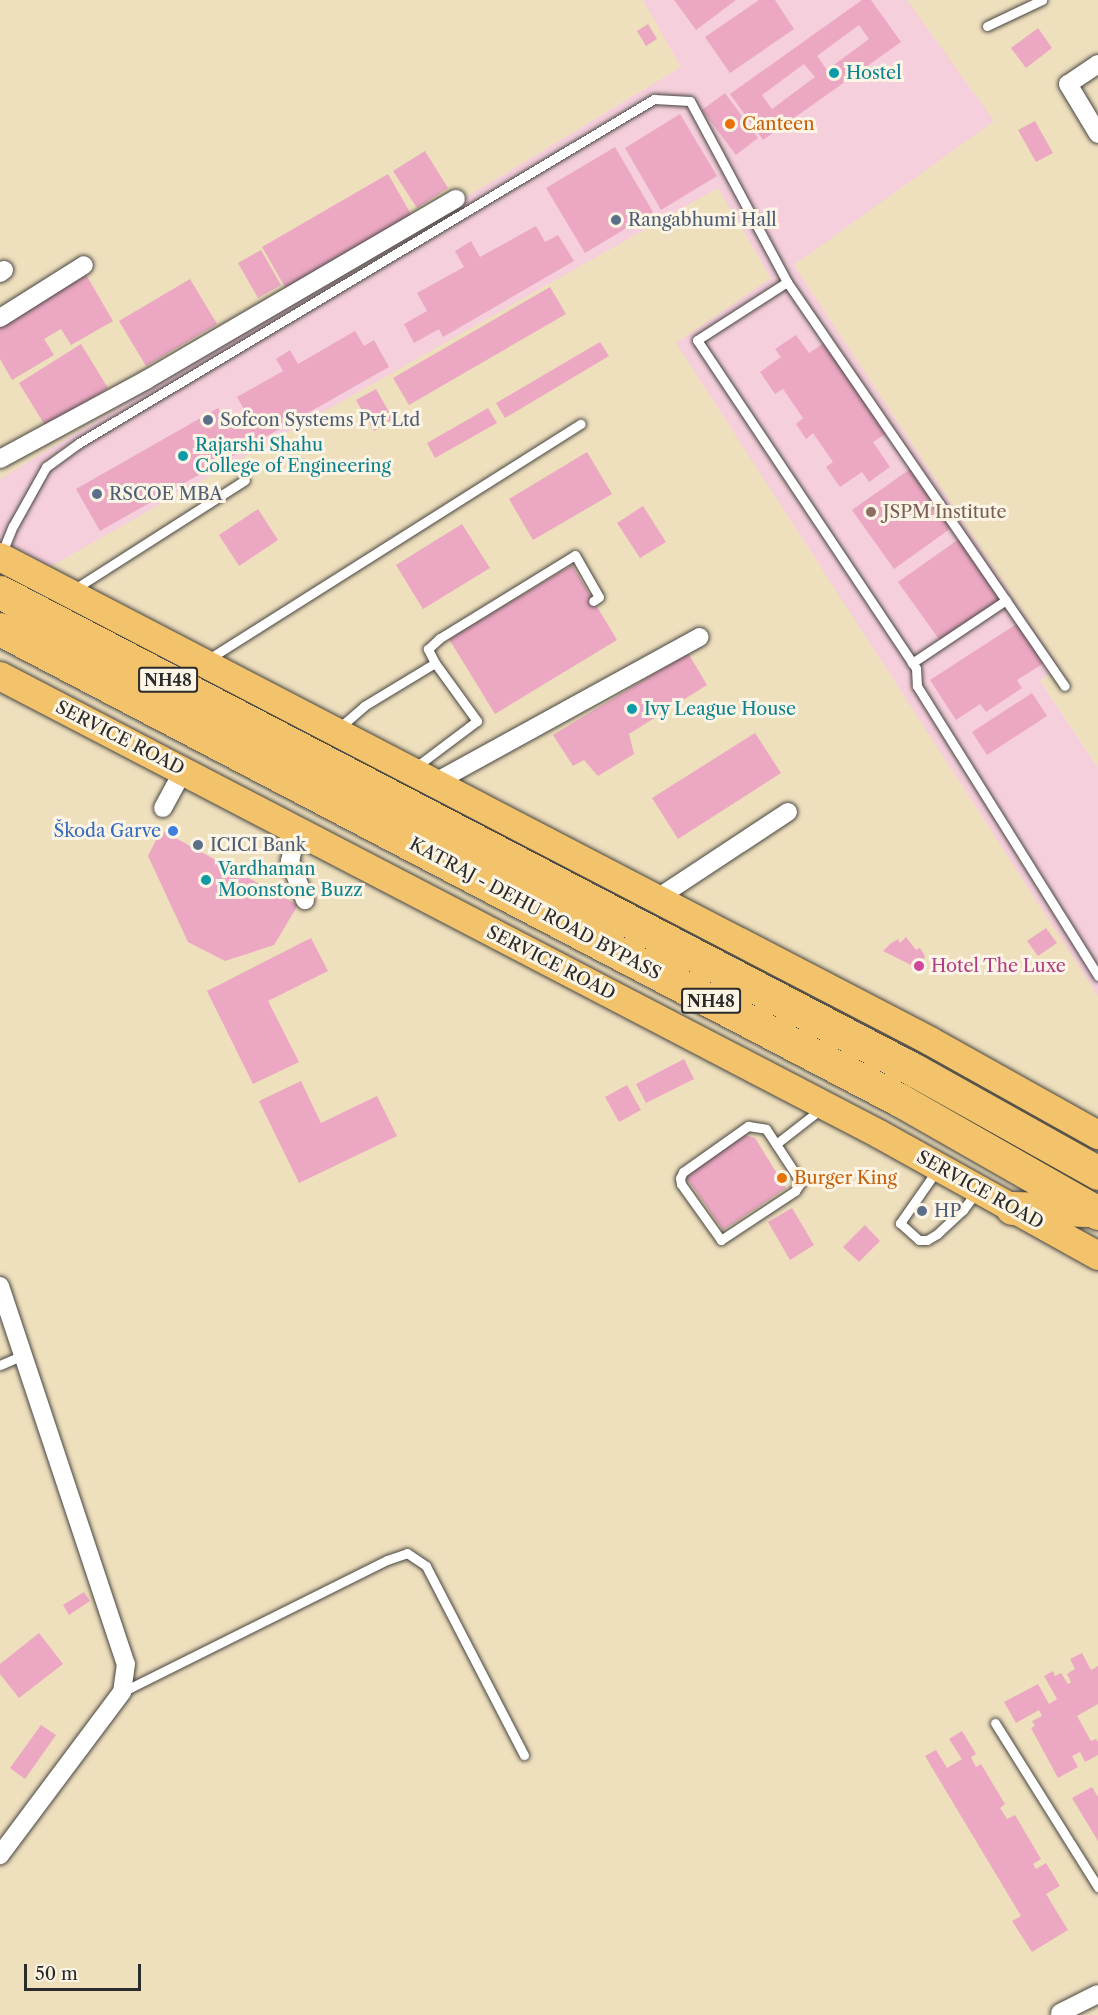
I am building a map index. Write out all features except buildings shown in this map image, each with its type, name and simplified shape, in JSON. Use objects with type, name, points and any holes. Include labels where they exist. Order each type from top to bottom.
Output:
[{"type":"highway","name":"KATRAJ - DEHU ROAD BYPASS","points":[[0,592],[914,1070],[1098,1173]]},
{"type":"highway","name":"KATRAJ - DEHU ROAD BYPASS","points":[[0,629],[898,1099],[1095,1212]]},
{"type":"highway","points":[[1012,1208],[1095,1212]]},
{"type":"main road","points":[[0,557],[930,1041],[1098,1135]]},
{"type":"main road","name":"SERVICE ROAD","points":[[0,676],[825,1105],[1098,1256]]},
{"type":"street","points":[[1096,126],[1068,84],[1098,64]]},
{"type":"street","points":[[0,459],[146,380],[456,199]]},
{"type":"street","points":[[0,318],[84,265]]},
{"type":"street","points":[[426,779],[700,637]]},
{"type":"street","points":[[163,808],[183,771]]},
{"type":"street","points":[[656,899],[788,812]]},
{"type":"street","points":[[297,831],[290,861],[305,900]]},
{"type":"street","points":[[0,1855],[122,1692],[126,1664],[2,1297]]},
{"type":"street","points":[[1060,2013],[1098,1994]]},
{"type":"lane","points":[[987,26],[1042,0]]},
{"type":"lane","points":[[0,557],[13,526],[46,467],[79,443],[654,99],[690,101],[787,282],[1065,686]]},
{"type":"lane","points":[[787,282],[697,340],[916,669],[917,686],[1098,976]]},
{"type":"lane","points":[[202,663],[581,424]]},
{"type":"lane","points":[[69,593],[245,480]]},
{"type":"lane","points":[[426,779],[421,763],[477,721],[435,663],[428,649],[440,638],[575,555],[599,597],[593,601]]},
{"type":"lane","points":[[912,663],[1006,600]]},
{"type":"lane","points":[[335,732],[364,706],[435,663]]},
{"type":"lane","points":[[776,1144],[825,1105]]},
{"type":"lane","points":[[748,1126],[766,1129],[776,1144],[801,1182],[799,1186],[721,1240],[718,1239],[681,1184],[682,1172],[748,1126]]},
{"type":"lane","points":[[939,1167],[900,1223],[919,1240],[927,1240],[937,1234],[963,1210],[979,1189]]},
{"type":"lane","points":[[0,1365],[23,1355]]},
{"type":"lane","points":[[122,1692],[387,1560],[407,1553],[426,1566],[524,1755]]},
{"type":"lane","points":[[995,1723],[1098,1887]]},
{"type":"shaded area","name":"JSPM Institute","points":[[643,0],[907,0],[994,121],[794,265],[1059,667],[1040,681],[1098,768],[1098,996],[676,343],[771,278],[718,188],[48,568],[0,544],[0,479],[681,67]]},
{"type":"place","name":"Hostel","points":[[834,73]]},
{"type":"place","name":"Canteen","points":[[730,124]]},
{"type":"place","name":"Rangabhumi Hall","points":[[616,220]]},
{"type":"place","name":"Sofcon Systems Pvt Ltd","points":[[208,420]]},
{"type":"place","name":"Rajarshi Shahu College of Engineering","points":[[183,456]]},
{"type":"place","name":"RSCOE MBA","points":[[97,494]]},
{"type":"place","name":"JSPM Institute","points":[[871,512]]},
{"type":"place","name":"Ivy League House","points":[[632,709]]},
{"type":"place","name":"Škoda Garve","points":[[173,831]]},
{"type":"place","name":"ICICI Bank","points":[[198,845]]},
{"type":"place","name":"Vardhaman Moonstone Buzz","points":[[206,880]]},
{"type":"place","name":"Hotel The Luxe","points":[[919,966]]},
{"type":"place","name":"Burger King","points":[[782,1178]]},
{"type":"place","name":"HP","points":[[922,1211]]}]
